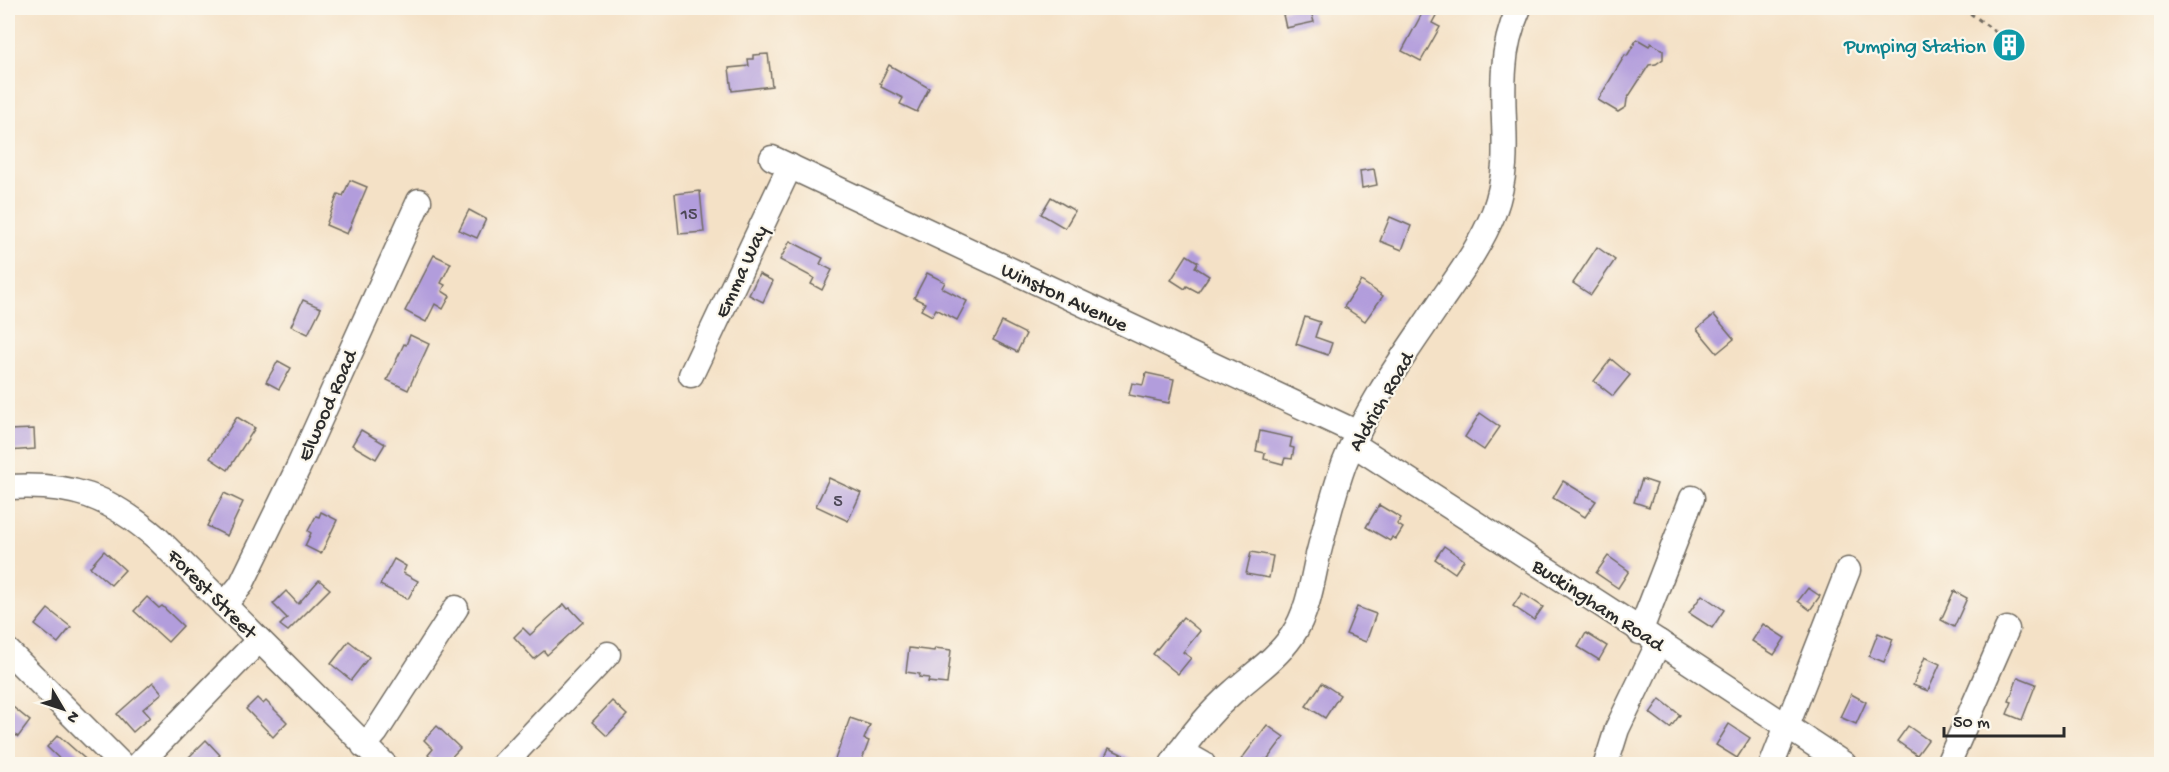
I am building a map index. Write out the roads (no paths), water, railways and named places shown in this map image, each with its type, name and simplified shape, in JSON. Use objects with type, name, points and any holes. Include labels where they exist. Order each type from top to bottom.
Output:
[{"type":"street","name":"Aldrich Road","points":[[1176,758],[1214,710],[1281,650],[1299,625],[1308,602],[1328,514],[1355,439],[1391,377],[1474,254],[1494,210],[1504,177],[1504,69],[1508,41],[1520,8]]},
{"type":"street","name":"Winston Avenue","points":[[781,162],[1355,439]]},
{"type":"street","name":"Emma Way","points":[[691,375],[781,162]]},
{"type":"street","name":"Elwood Road","points":[[224,605],[241,585],[298,468],[419,201]]},
{"type":"street","name":"Buckingham Road","points":[[1355,439],[1844,765]]},
{"type":"street","name":"Forest Street","points":[[8,487],[41,486],[74,490],[121,510],[158,539],[384,765]]},
{"type":"street","points":[[1606,765],[1650,637],[1692,498]]},
{"type":"street","points":[[1772,765],[1848,570]]},
{"type":"street","points":[[364,746],[376,732],[456,608]]},
{"type":"street","points":[[1948,765],[2007,629]]},
{"type":"street","points":[[140,765],[259,640]]},
{"type":"street","points":[[8,651],[121,765]]},
{"type":"street","points":[[504,765],[608,654]]},
{"type":"street","points":[[1176,758],[1203,765]]},
{"type":"place","name":"Pumping Station","points":[[2009,45]]}]
